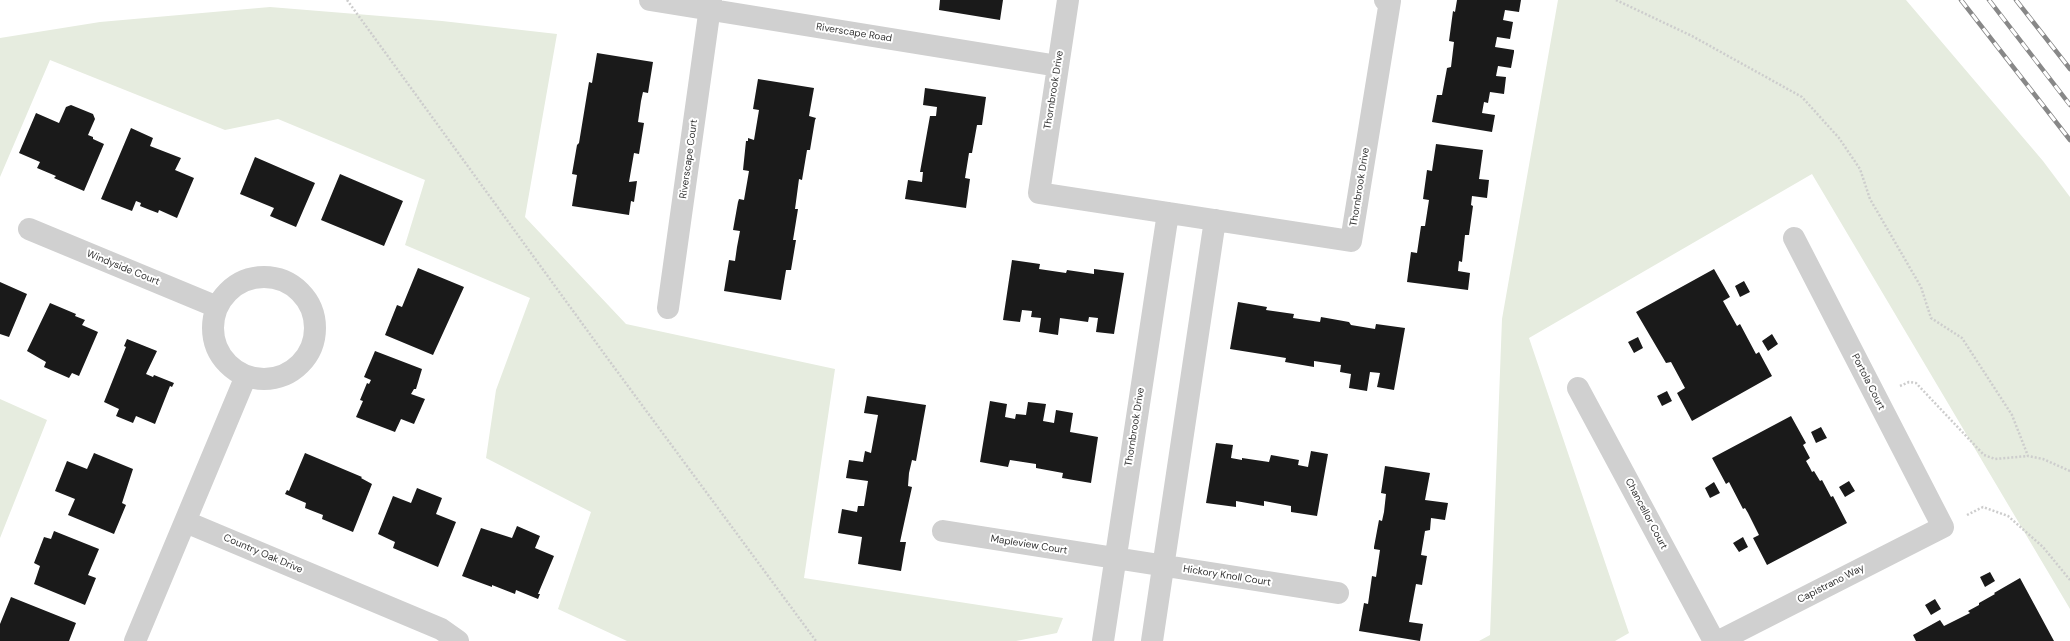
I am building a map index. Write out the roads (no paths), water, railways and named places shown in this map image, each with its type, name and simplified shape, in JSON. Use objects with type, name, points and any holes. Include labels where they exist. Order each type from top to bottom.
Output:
[{"type":"street","name":"Riverscape Road","points":[[650,0],[711,5],[1058,66]]},
{"type":"street","name":"Thornbrook Drive","points":[[1068,0],[1039,194],[1351,241],[1390,1],[1385,0]]},
{"type":"street","name":"Riverscape Court","points":[[668,308],[711,5]]},
{"type":"street","name":"Thornbrook Drive","points":[[1103,641],[1168,213]]},
{"type":"street","points":[[1152,641],[1215,220]]},
{"type":"street","name":"Windyside Court","points":[[29,230],[217,307]]},
{"type":"street","name":"Portola Court","points":[[1794,238],[1942,527]]},
{"type":"street","points":[[261,277],[284,280],[298,290],[310,305],[315,325],[313,344],[302,362],[287,374],[268,379],[246,376],[230,366],[218,350],[213,331],[217,307],[226,294],[242,282],[261,277]]},
{"type":"street","points":[[135,641],[246,376]]},
{"type":"street","name":"Chancellor Court","points":[[1578,388],[1714,641]]},
{"type":"street","name":"Country Oak Drive","points":[[186,522],[441,629],[458,641]]},
{"type":"street","name":"Capistrano Way","points":[[1719,641],[1942,527]]},
{"type":"street","name":"Mapleview Court","points":[[943,532],[1115,558]]},
{"type":"street","name":"Hickory Knoll Court","points":[[1115,558],[1338,593]]},
{"type":"railway","points":[[1961,0],[2070,140]]},
{"type":"railway","points":[[1989,0],[2070,105]]},
{"type":"railway","points":[[2016,0],[2070,69]]}]
